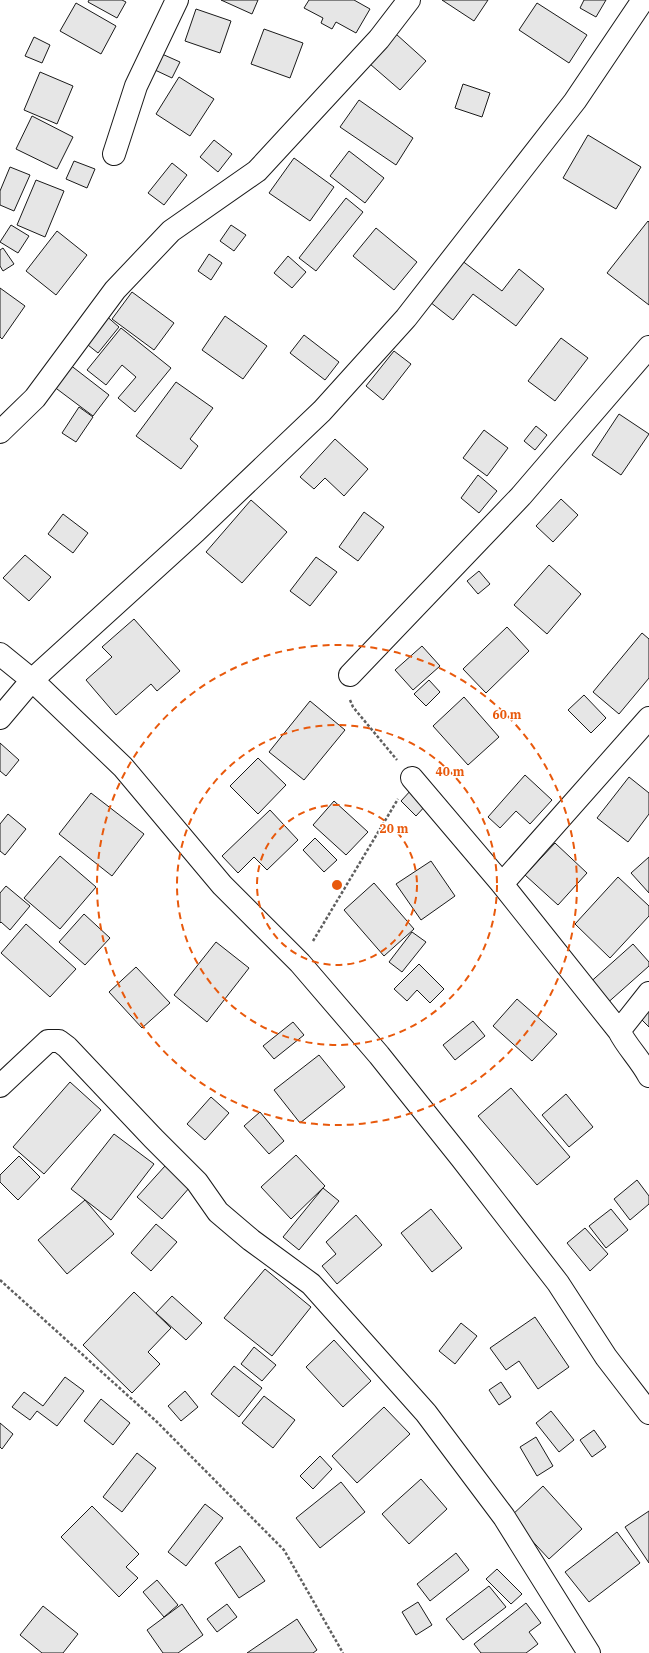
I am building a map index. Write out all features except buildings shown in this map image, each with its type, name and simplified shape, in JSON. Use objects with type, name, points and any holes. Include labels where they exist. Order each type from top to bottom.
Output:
[{"type":"street","points":[[114,154],[136,86],[177,0]]},
{"type":"street","points":[[0,432],[35,398],[114,290],[171,231],[257,171],[379,39],[408,0]]},
{"type":"street","points":[[0,718],[32,680],[196,531],[322,411],[406,318],[570,107],[643,0]]},
{"type":"street","points":[[350,675],[521,496],[649,348]]},
{"type":"street","points":[[0,654],[32,680],[123,767],[222,885],[300,964],[379,1055],[462,1158],[558,1283],[606,1357],[649,1413]]},
{"type":"street","points":[[502,884],[649,718]]},
{"type":"street","points":[[412,778],[502,884],[619,1031],[624,1041],[640,1059],[649,1076]]},
{"type":"street","points":[[619,1031],[649,993]]},
{"type":"street","points":[[0,1086],[48,1041],[59,1041],[67,1047],[152,1138],[197,1182],[218,1212],[251,1240],[311,1284],[426,1413],[504,1517],[589,1653]]},
{"type":"path","points":[[300,964],[386,817],[412,778],[353,707],[347,691],[350,675]]},
{"type":"path","points":[[0,1280],[156,1421],[284,1550],[343,1653]]}]
